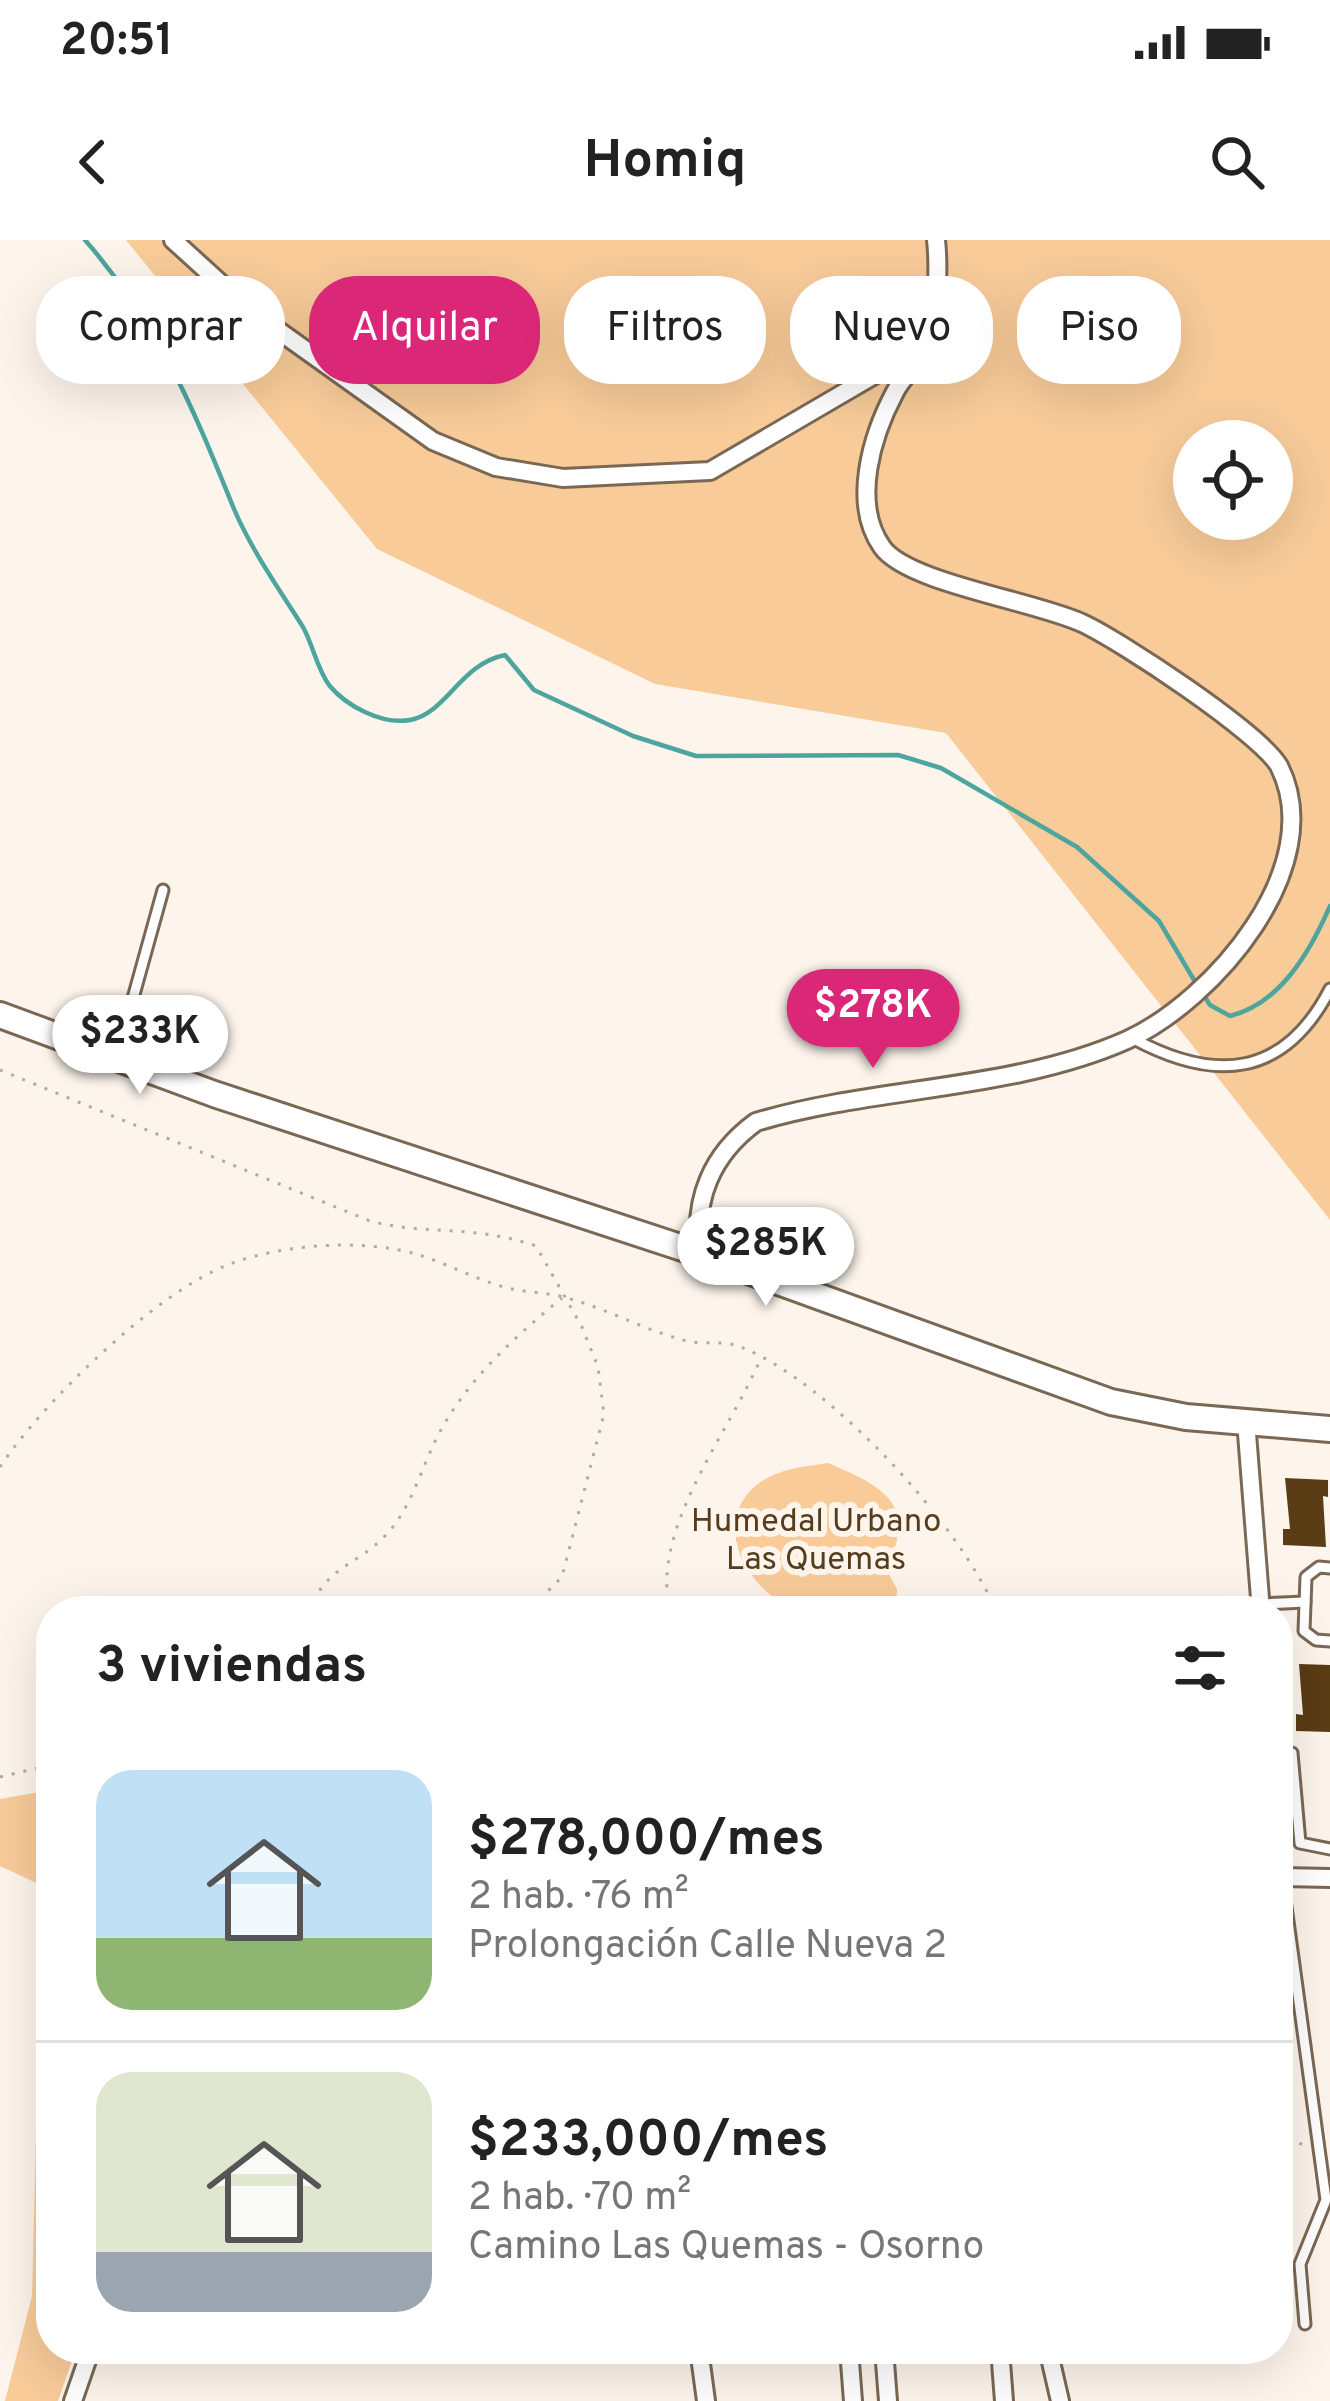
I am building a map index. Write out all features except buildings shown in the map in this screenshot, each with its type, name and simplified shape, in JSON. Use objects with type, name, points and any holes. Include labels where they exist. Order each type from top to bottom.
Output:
[{"type":"main road","points":[[0,1015],[214,1094],[701,1254],[1111,1402],[1330,1430]]},
{"type":"street","points":[[173,240],[251,311],[433,441],[496,467],[563,478],[710,471],[858,384]]},
{"type":"street","points":[[934,276],[936,240]]},
{"type":"street","points":[[701,1254],[698,1225],[707,1182],[732,1142],[757,1122],[1020,1071],[1132,1038],[1218,977],[1260,920],[1286,860],[1293,816],[1282,773],[1246,730],[1084,624],[905,570],[881,547],[868,515],[868,465],[901,384]]},
{"type":"street","points":[[1246,1421],[1260,1596]]},
{"type":"street","points":[[1293,1877],[1330,1878]]},
{"type":"street","points":[[73,2401],[86,2364]]},
{"type":"street","points":[[701,2364],[706,2401]]},
{"type":"street","points":[[850,2364],[853,2401]]},
{"type":"street","points":[[885,2364],[888,2401]]},
{"type":"street","points":[[1001,2364],[1004,2401]]},
{"type":"street","points":[[1051,2364],[1060,2401]]},
{"type":"lane","points":[[116,1056],[163,890]]},
{"type":"lane","points":[[1132,1038],[1187,1063],[1247,1064],[1295,1039],[1330,988]]},
{"type":"lane","points":[[1330,1568],[1306,1577],[1304,1602],[1304,1631],[1316,1640],[1330,1641]]},
{"type":"lane","points":[[1293,1603],[1304,1602]]},
{"type":"lane","points":[[1293,1767],[1298,1835],[1306,1848],[1330,1849]]},
{"type":"lane","points":[[1293,1956],[1327,2200],[1302,2252],[1305,2324]]},
{"type":"path","points":[[0,1070],[370,1221],[402,1229],[445,1226],[495,1232],[536,1246],[598,1367],[604,1414],[562,1577],[543,1596]]},
{"type":"path","points":[[0,1467],[123,1336],[196,1281],[232,1263],[336,1246],[384,1248],[414,1253],[504,1287],[564,1297],[691,1342],[735,1345],[848,1421],[940,1517],[989,1596]]},
{"type":"path","points":[[317,1596],[334,1570],[384,1538],[407,1507],[442,1428],[466,1391],[506,1345],[564,1297]]},
{"type":"path","points":[[667,1596],[685,1504],[760,1360]]},
{"type":"path","points":[[0,1777],[36,1769]]},
{"type":"path","points":[[1293,2139],[1320,2151]]},
{"type":"green space","points":[[126,240],[1330,240],[1330,1220],[946,733],[655,684],[377,549],[243,384],[285,384],[285,276],[155,276]]},
{"type":"green space","name":"Humedal Urbano Las Quemas","points":[[828,1463],[874,1486],[892,1503],[899,1526],[890,1576],[897,1596],[773,1596],[751,1575],[736,1541],[740,1506],[759,1483],[797,1468]]},
{"type":"green space","points":[[36,1793],[36,1883],[0,1866],[0,1799]]},
{"type":"green space","points":[[36,2131],[36,2364],[71,2364],[58,2401],[5,2401],[32,2296]]},
{"type":"waterway","points":[[85,240],[134,304],[172,368],[241,525],[303,627],[325,679],[355,707],[388,720],[423,716],[476,668],[505,655],[534,690],[633,736],[696,756],[898,755],[941,768],[1077,847],[1159,921],[1197,985]]},
{"type":"waterway","points":[[1203,994],[1210,1005],[1230,1016],[1264,1000],[1303,958],[1330,906]]}]
